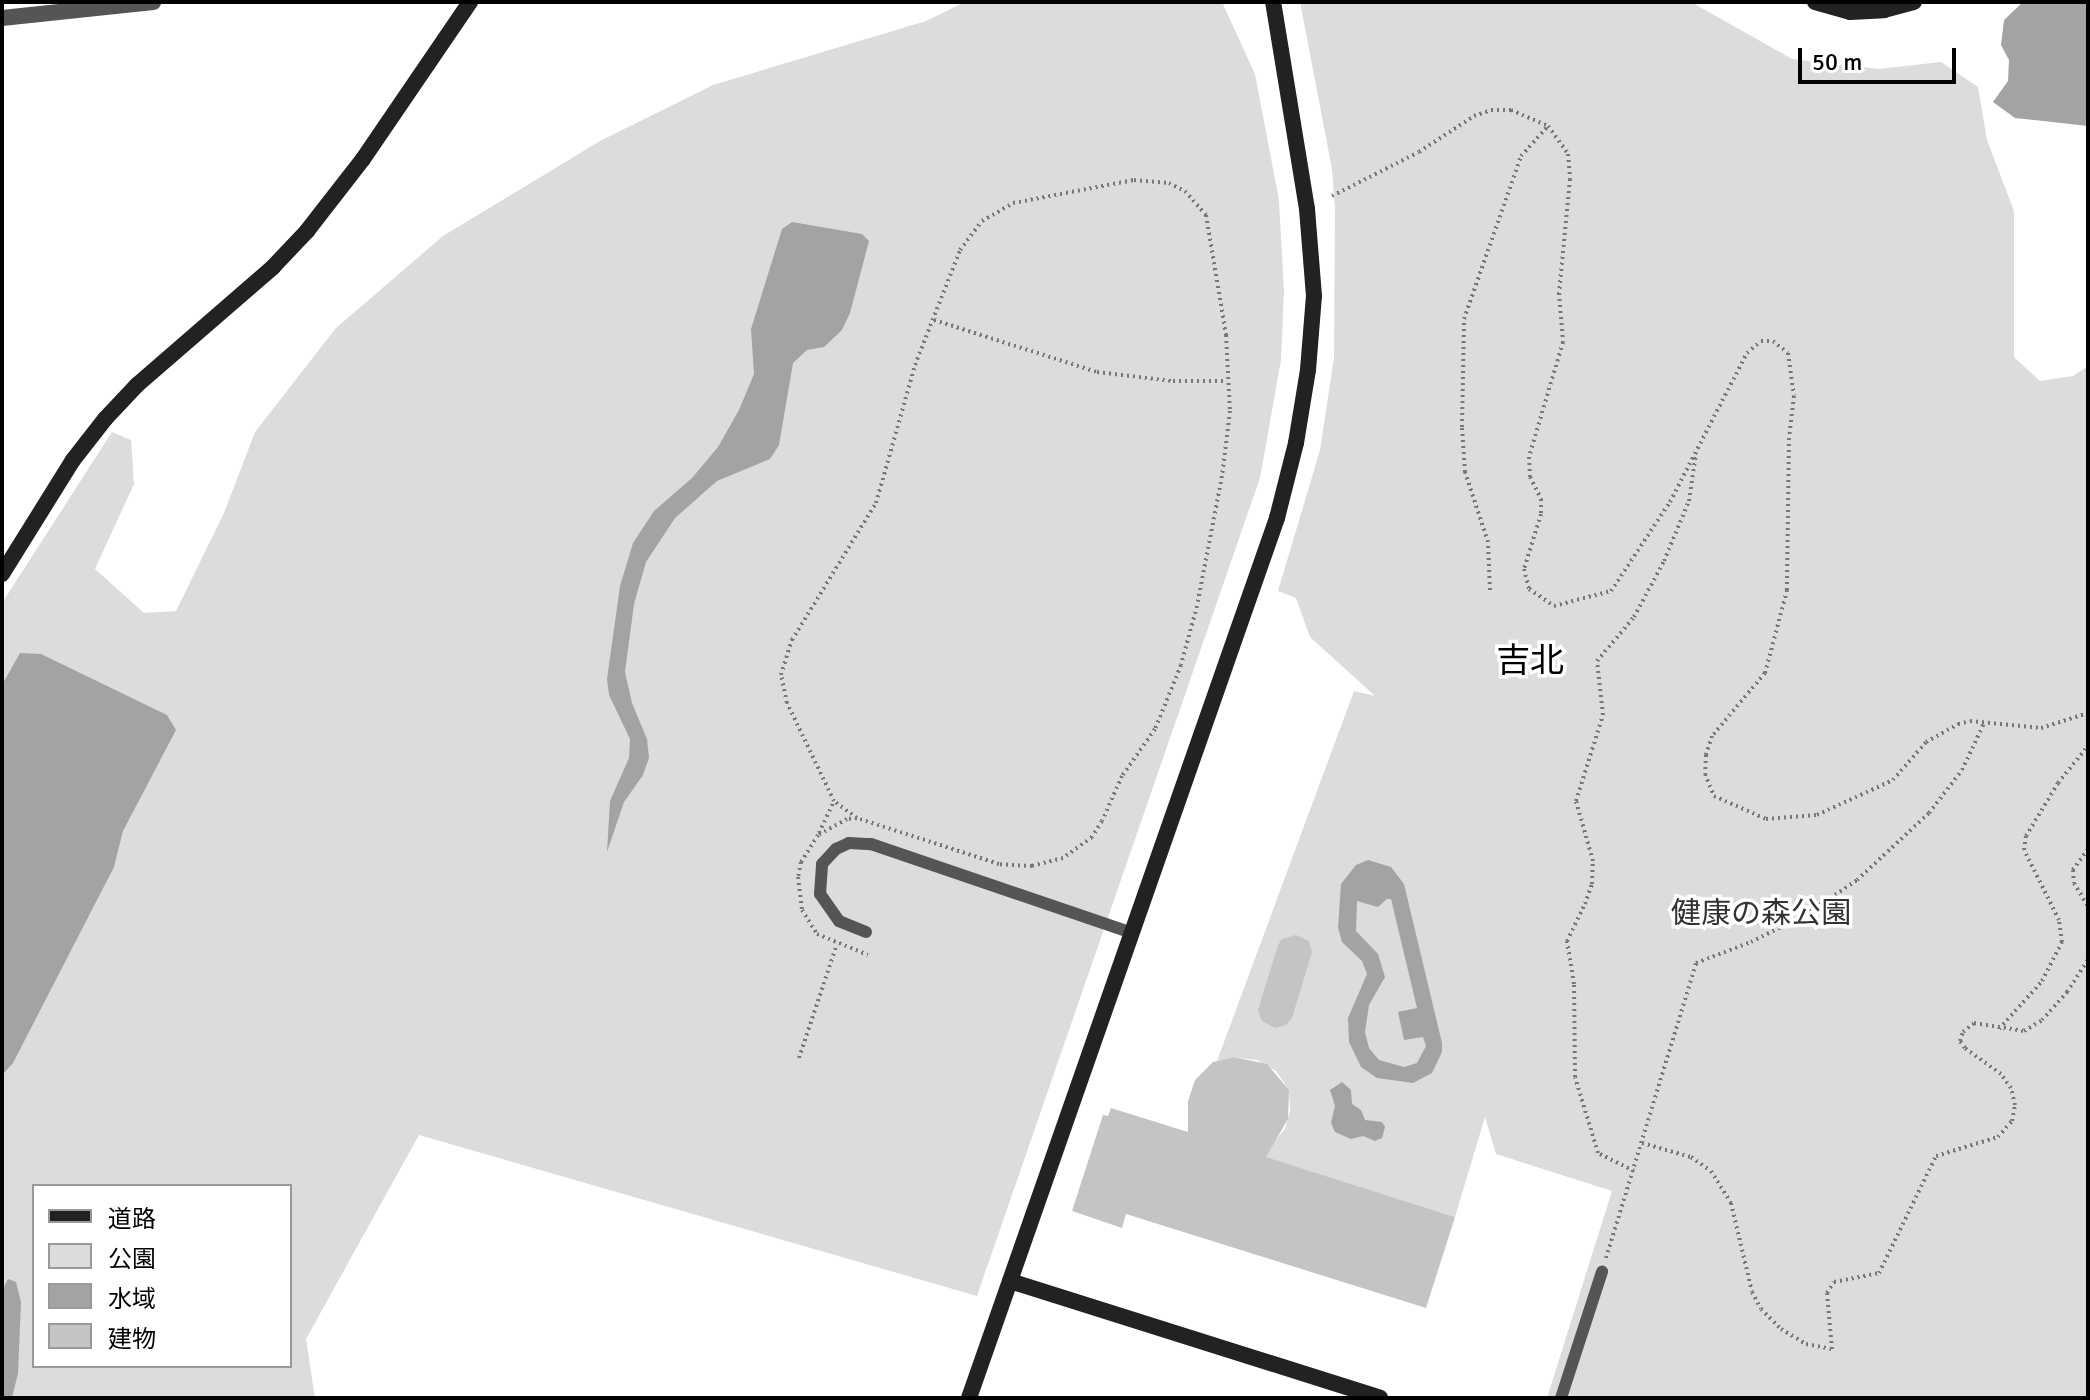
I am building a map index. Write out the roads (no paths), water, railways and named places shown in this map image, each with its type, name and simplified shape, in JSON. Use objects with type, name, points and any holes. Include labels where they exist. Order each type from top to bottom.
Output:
[{"type":"street","points":[[2,18],[153,2]]},
{"type":"street","points":[[2,574],[73,460],[105,419],[137,385],[273,267],[307,231],[363,159],[470,2]]},
{"type":"street","points":[[969,1398],[1277,518],[1296,443],[1306,385],[1314,296],[1307,209],[1273,2]]},
{"type":"street","points":[[1815,2],[1850,12],[1884,10],[1914,2]]},
{"type":"street","points":[[1010,1281],[1380,1398]]},
{"type":"lane","points":[[866,932],[839,921],[820,894],[822,864],[836,849],[849,843],[871,844],[1132,933]]},
{"type":"lane","points":[[1561,1398],[1602,1272]]},
{"type":"water","points":[[2023,2],[2088,2],[2088,126],[2015,118],[1993,102],[2008,81],[2009,60],[2001,45],[2004,20]]},
{"type":"water","points":[[792,222],[862,234],[869,241],[850,313],[842,330],[824,347],[807,350],[793,363],[779,445],[770,459],[717,481],[675,518],[646,562],[634,604],[625,672],[632,703],[647,739],[649,758],[643,775],[624,802],[607,852],[610,801],[629,758],[630,739],[609,695],[607,679],[620,586],[633,543],[654,511],[692,478],[718,447],[739,410],[754,374],[751,329],[782,229]]},
{"type":"water","points":[[20,653],[41,654],[167,715],[176,730],[123,831],[114,867],[13,1063],[2,1075],[2,685]]},
{"type":"water","points":[[1368,860],[1391,867],[1404,884],[1442,1043],[1442,1052],[1432,1073],[1413,1083],[1377,1078],[1361,1067],[1349,1042],[1348,1018],[1367,974],[1362,961],[1342,942],[1338,928],[1341,884],[1356,865]],"holes":[[[1391,899],[1417,1008],[1398,1012],[1404,1040],[1423,1037],[1426,1046],[1417,1063],[1404,1067],[1379,1060],[1369,1048],[1365,1032],[1369,1005],[1385,977],[1378,954],[1356,931],[1357,901],[1378,907]]]},
{"type":"water","points":[[1342,1082],[1351,1090],[1352,1104],[1361,1110],[1365,1120],[1382,1122],[1385,1127],[1382,1138],[1375,1141],[1363,1136],[1351,1139],[1335,1132],[1331,1123],[1335,1106],[1330,1090]]},
{"type":"water","points":[[8,1279],[16,1282],[21,1302],[18,1373],[12,1398],[2,1398],[2,1291]]},
{"type":"district","name":"吉北","points":[[1530,662]]},
{"type":"park label","name":"健康の森公園","points":[[1761,914]]}]
